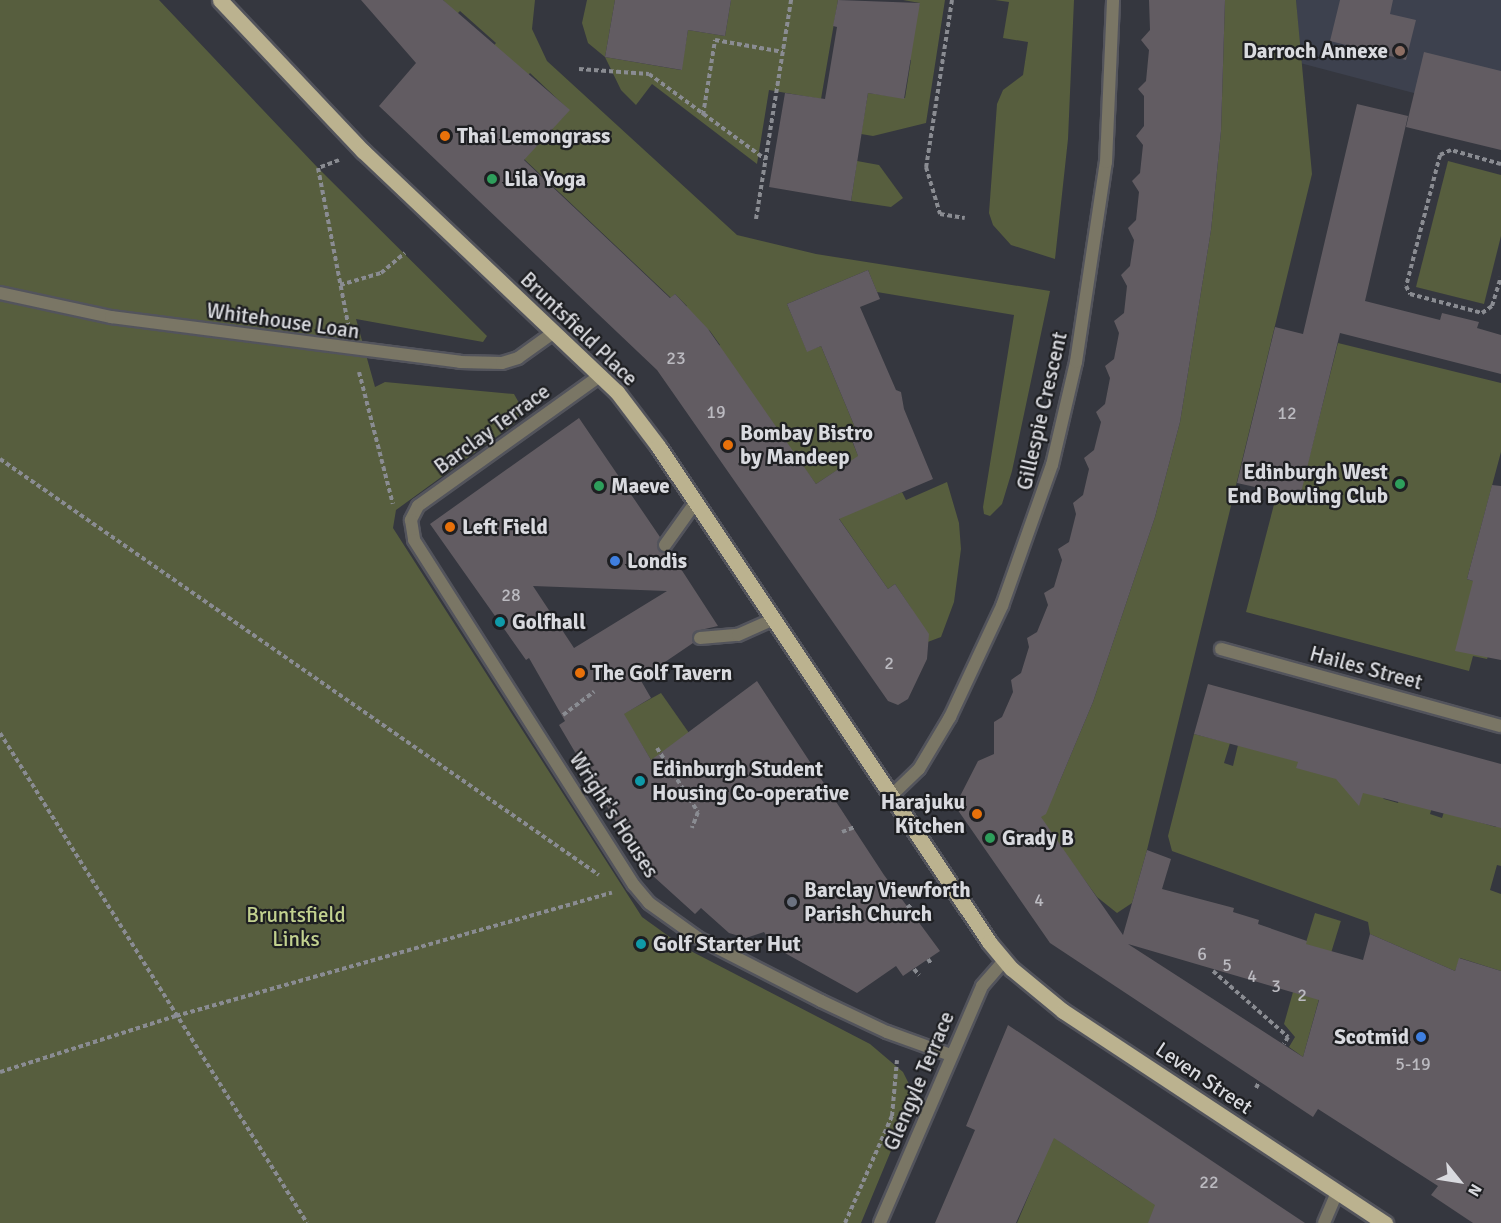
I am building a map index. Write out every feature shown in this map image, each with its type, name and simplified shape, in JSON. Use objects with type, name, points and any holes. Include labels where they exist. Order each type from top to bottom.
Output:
[{"type":"main road","name":"Bruntsfield Place","points":[[220,0],[363,151],[601,375],[633,412],[892,795]]},
{"type":"main road","name":"Leven Street","points":[[892,795],[1004,961],[1057,1007],[1385,1223]]},
{"type":"street","name":"Gillespie Crescent","points":[[892,795],[919,769],[950,717],[1002,606],[1052,465],[1076,362],[1106,162],[1113,0]]},
{"type":"street","name":"Whitehouse Loan","points":[[0,293],[111,317],[353,350],[499,363],[518,358],[554,332]]},
{"type":"street","name":"Barclay Terrace","points":[[411,520],[422,503],[601,375]]},
{"type":"street","points":[[665,545],[695,503]]},
{"type":"street","name":"Wright's Houses","points":[[411,520],[414,540],[634,885],[664,916],[698,938],[907,1041],[951,1055]]},
{"type":"street","points":[[700,638],[738,634],[774,619]]},
{"type":"street","name":"Hailes Street","points":[[1221,649],[1501,726]]},
{"type":"street","name":"Glengyle Terrace","points":[[880,1223],[982,986],[1004,961]]},
{"type":"street","points":[[1324,1223],[1338,1193]]},
{"type":"path","points":[[756,219],[791,0]]},
{"type":"path","points":[[952,0],[926,167],[940,214],[965,218]]},
{"type":"path","points":[[703,115],[715,40],[783,52]]},
{"type":"path","points":[[579,69],[649,74],[765,159]]},
{"type":"path","points":[[1501,164],[1451,150],[1440,155],[1406,286],[1410,294],[1482,313],[1492,306],[1501,277]]},
{"type":"path","points":[[363,151],[318,168],[353,350],[395,511],[411,520]]},
{"type":"path","points":[[340,285],[381,273],[405,253]]},
{"type":"path","points":[[0,459],[622,890]]},
{"type":"path","points":[[563,715],[594,692]]},
{"type":"path","points":[[0,733],[307,1223]]},
{"type":"path","points":[[657,748],[698,812],[696,825],[692,828]]},
{"type":"path","points":[[842,832],[855,827]]},
{"type":"path","points":[[0,1072],[176,1016],[634,885]]},
{"type":"path","points":[[928,959],[932,965]]},
{"type":"path","points":[[914,969],[919,975]]},
{"type":"path","points":[[1214,971],[1288,1037],[1284,1044]]},
{"type":"path","points":[[845,1223],[892,1116],[895,1063],[907,1041]]},
{"type":"path","points":[[1256,1088],[1259,1082]]},
{"type":"shaded area","name":"Darroch Annexe","points":[[1296,0],[1501,0],[1501,116],[1300,63]]},
{"type":"green space","name":"Bruntsfield Links","points":[[0,0],[159,0],[318,168],[487,336],[483,342],[356,319],[375,387],[385,382],[514,394],[523,410],[514,424],[396,510],[393,528],[642,917],[685,948],[870,1044],[903,1072],[911,1088],[910,1105],[861,1223],[0,1223]]},
{"type":"green space","points":[[443,0],[535,0],[532,29],[547,61],[737,235],[816,254],[1050,291],[1012,471],[1002,504],[990,516],[984,514],[983,507],[1014,315],[877,292],[868,270],[787,304],[807,351],[821,346],[859,437],[852,441],[861,463],[885,499],[902,492],[906,500],[947,482],[959,523],[961,549],[954,602],[941,637],[925,643],[911,608],[895,584],[888,589],[833,510],[851,461],[816,484],[715,349],[720,345],[710,331],[682,310],[687,306],[675,294],[671,298],[524,159],[569,110],[530,73],[507,98],[485,56],[496,43],[460,11],[456,15]]},
{"type":"green space","points":[[587,0],[615,0],[605,57],[588,43],[582,23]]},
{"type":"green space","points":[[731,0],[838,0],[821,99],[769,90],[757,164],[652,84],[636,105],[621,90],[605,57],[681,70],[688,30],[725,36]]},
{"type":"green space","points":[[903,0],[945,0],[926,123],[873,136],[861,134],[868,93],[905,98],[911,60],[903,58],[920,3]]},
{"type":"green space","points":[[995,0],[1074,0],[1068,139],[1055,259],[1011,245],[993,225],[989,213],[997,104],[1003,90],[1023,75],[1028,42],[1003,38],[1009,2]]},
{"type":"green space","points":[[1225,0],[1296,0],[1312,174],[1147,850],[1132,903],[1117,913],[1097,897],[1030,805],[1056,790],[1093,702],[1155,517],[1180,422],[1211,230],[1221,131]]},
{"type":"green space","points":[[857,161],[879,165],[903,198],[891,207],[851,201]]},
{"type":"green space","points":[[1448,161],[1501,175],[1501,236],[1484,304],[1416,287]]},
{"type":"green space","points":[[1338,343],[1501,383],[1501,452],[1467,579],[1473,581],[1489,654],[1487,659],[1473,656],[1469,671],[1246,612],[1277,493],[1299,498]]},
{"type":"green space","points":[[661,693],[689,733],[696,834],[623,714]]},
{"type":"green space","points":[[1194,734],[1230,743],[1224,763],[1233,766],[1238,745],[1367,780],[1384,799],[1398,803],[1402,789],[1435,798],[1430,814],[1442,818],[1444,812],[1496,827],[1501,815],[1501,866],[1497,865],[1490,890],[1501,894],[1501,971],[1460,958],[1455,971],[1370,934],[1368,922],[1172,851],[1168,836]]},
{"type":"green space","points":[[1315,913],[1341,921],[1331,952],[1305,945]]},
{"type":"green space","points":[[1293,992],[1319,999],[1303,1057],[1289,1047],[1295,1037],[1284,1024]]},
{"type":"green space","points":[[1042,1120],[1059,1141],[1132,1190],[1140,1173],[1176,1223],[1017,1223],[1039,1171]]},
{"type":"building","points":[[361,0],[443,0],[570,110],[524,160],[670,298],[675,294],[708,329],[816,484],[858,456],[852,440],[859,437],[821,346],[807,352],[787,304],[868,270],[880,299],[860,307],[896,390],[901,392],[904,409],[933,479],[839,519],[888,589],[895,584],[929,634],[927,659],[908,699],[898,705],[888,701],[657,370],[379,106],[416,63]]},
{"type":"building","points":[[615,0],[731,0],[725,36],[688,30],[682,70],[605,57]]},
{"type":"building","points":[[838,0],[920,3],[904,99],[868,93],[851,201],[769,187],[785,93],[825,99],[837,27],[833,26]]},
{"type":"building","points":[[1149,0],[1225,0],[1221,131],[1211,230],[1180,422],[1155,517],[1093,702],[1046,814],[1041,817],[1123,935],[1147,850],[1171,859],[1162,889],[1234,908],[1233,912],[1259,920],[1258,924],[1307,941],[1306,944],[1363,960],[1370,934],[1455,971],[1459,958],[1501,971],[1501,1223],[1473,1223],[1431,1195],[1438,1186],[1318,1109],[1313,1117],[1050,943],[955,806],[978,761],[994,754],[994,722],[1002,717],[1013,692],[1011,680],[1021,673],[1029,647],[1027,638],[1037,632],[1048,605],[1044,593],[1054,587],[1062,560],[1058,549],[1069,542],[1076,514],[1073,503],[1083,495],[1089,469],[1084,458],[1094,450],[1101,422],[1096,412],[1105,404],[1110,378],[1105,366],[1114,359],[1119,333],[1114,321],[1124,313],[1127,286],[1121,275],[1130,266],[1134,240],[1128,228],[1136,220],[1139,192],[1132,181],[1140,173],[1143,145],[1136,136],[1144,126],[1144,96],[1138,89],[1146,81],[1149,50],[1141,40],[1150,30]],"holes":[[[1128,944],[1319,1000],[1303,1057]]]},
{"type":"building","points":[[1340,0],[1393,0],[1390,14],[1416,20],[1406,60],[1330,41]]},
{"type":"building","points":[[1424,52],[1501,71],[1501,150],[1406,127]]},
{"type":"building","points":[[1357,104],[1408,116],[1365,301],[1440,320],[1442,313],[1479,322],[1477,328],[1501,335],[1501,374],[1340,333],[1300,497],[1237,483],[1275,327],[1303,334]]},
{"type":"building","points":[[579,418],[660,537],[658,549],[670,552],[718,626],[696,631],[693,643],[640,679],[651,698],[624,714],[651,760],[757,681],[884,875],[940,951],[903,976],[896,966],[857,993],[774,947],[764,932],[746,938],[729,933],[701,908],[695,914],[642,866],[559,725],[565,721],[529,658],[526,660],[430,524]],"holes":[[[533,586],[667,591],[574,648]]]},
{"type":"building","points":[[1492,485],[1501,486],[1501,660],[1455,651],[1473,581],[1467,579]]},
{"type":"building","points":[[1208,684],[1501,764],[1501,828],[1363,793],[1359,806],[1336,779],[1296,768],[1298,762],[1194,734]]},
{"type":"building","points":[[1008,1025],[1305,1223],[1148,1223],[1155,1205],[1054,1138],[1016,1223],[935,1223],[975,1130],[966,1126]]},
{"type":"place","name":"Darroch Annexe","points":[[1400,51]]},
{"type":"place","name":"Thai Lemongrass","points":[[445,136]]},
{"type":"place","name":"Lila Yoga","points":[[492,179]]},
{"type":"place","name":"Bombay Bistro by Mandeep","points":[[728,445]]},
{"type":"place","name":"Edinburgh West End Bowling Club","points":[[1400,484]]},
{"type":"place","name":"Maeve","points":[[599,486]]},
{"type":"place","name":"Left Field","points":[[450,527]]},
{"type":"place","name":"Londis","points":[[615,561]]},
{"type":"place","name":"Golfhall","points":[[500,622]]},
{"type":"place","name":"The Golf Tavern","points":[[580,673]]},
{"type":"place","name":"Edinburgh Student Housing Co-operative","points":[[640,781]]},
{"type":"place","name":"Harajuku Kitchen","points":[[977,814]]},
{"type":"place","name":"Grady B","points":[[990,838]]},
{"type":"place","name":"Barclay Viewforth Parish Church","points":[[792,902]]},
{"type":"place","name":"Golf Starter Hut","points":[[641,944]]},
{"type":"place","name":"Scotmid","points":[[1421,1037]]}]
